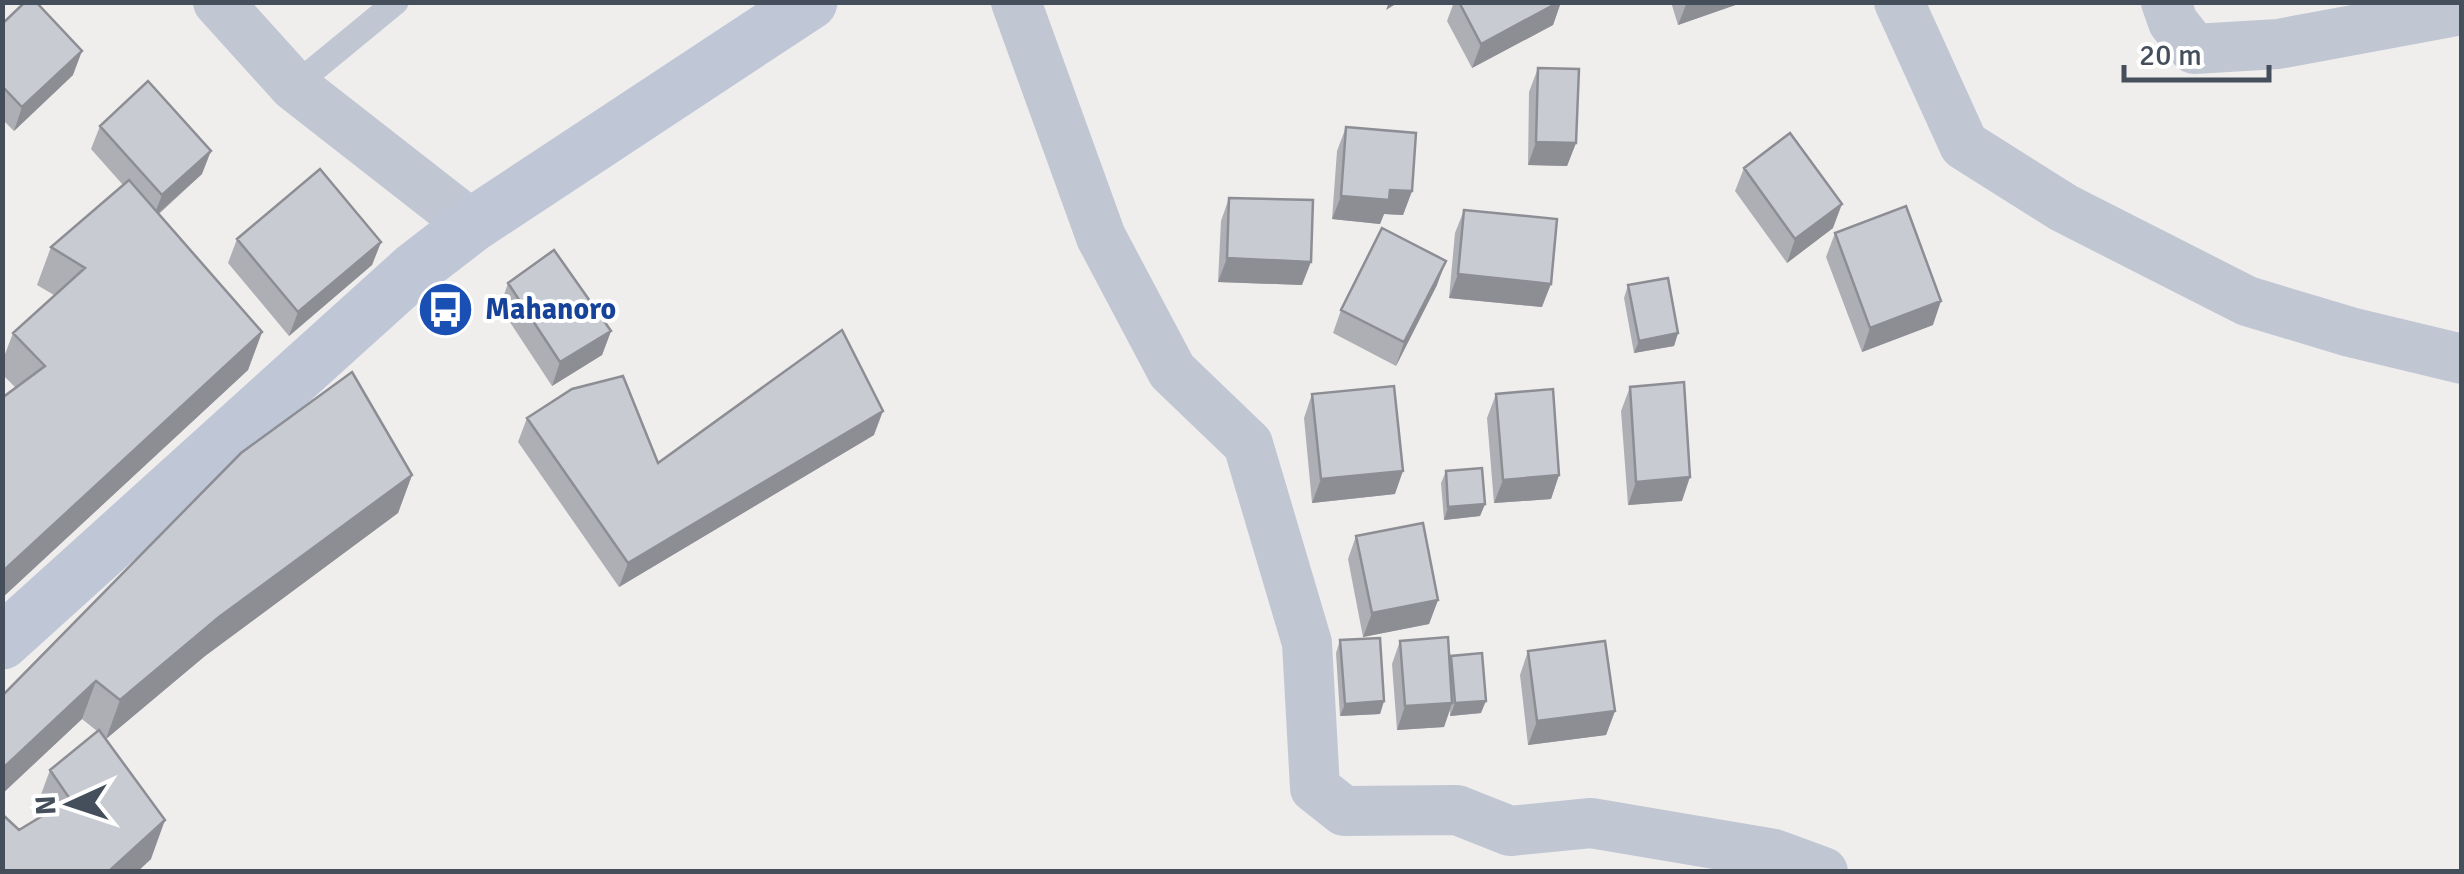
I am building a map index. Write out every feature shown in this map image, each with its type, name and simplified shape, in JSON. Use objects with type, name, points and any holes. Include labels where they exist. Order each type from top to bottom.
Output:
[{"type":"main road","points":[[2,642],[415,269],[472,225],[810,2]]},
{"type":"street","points":[[218,2],[294,86],[472,225]]},
{"type":"street","points":[[1016,2],[1110,254],[1172,370],[1248,444],[1307,643],[1315,788],[1344,811],[1457,810],[1510,831],[1591,823],[1774,854],[1823,872]]},
{"type":"street","points":[[1899,2],[1964,145],[2064,208],[2247,302],[2462,359]]},
{"type":"street","points":[[2166,2],[2172,22],[2194,49],[2278,44],[2462,10]]},
{"type":"lane","points":[[294,86],[396,2]]},
{"type":"building","points":[[25,2],[36,2],[82,51],[22,107],[2,86],[2,24]]},
{"type":"building","points":[[1459,2],[1559,2],[1481,44]]},
{"type":"building","points":[[1538,68],[1579,69],[1576,143],[1536,142]]},
{"type":"building","points":[[148,81],[211,151],[162,195],[100,126]]},
{"type":"building","points":[[1346,127],[1416,133],[1412,191],[1390,190],[1389,200],[1341,196]]},
{"type":"building","points":[[1790,133],[1842,204],[1795,239],[1744,168]]},
{"type":"building","points":[[320,169],[381,242],[298,312],[237,239]]},
{"type":"building","points":[[129,180],[262,332],[2,572],[2,398],[45,366],[13,333],[85,268],[51,247]]},
{"type":"building","points":[[1229,198],[1313,200],[1311,262],[1227,258]]},
{"type":"building","points":[[1906,206],[1941,301],[1870,328],[1835,233]]},
{"type":"building","points":[[1464,210],[1557,219],[1551,284],[1458,274]]},
{"type":"building","points":[[1382,228],[1446,261],[1404,342],[1341,310]]},
{"type":"building","points":[[554,250],[611,331],[560,362],[508,283]]},
{"type":"building","points":[[1668,278],[1678,333],[1639,341],[1628,285]]},
{"type":"building","points":[[842,330],[883,411],[628,563],[527,418],[572,389],[623,376],[658,463]]},
{"type":"building","points":[[352,372],[412,475],[219,617],[120,700],[96,681],[2,769],[2,696],[241,453]]},
{"type":"building","points":[[1684,382],[1690,477],[1636,482],[1630,387]]},
{"type":"building","points":[[1394,386],[1403,471],[1321,479],[1312,394]]},
{"type":"building","points":[[1553,389],[1559,475],[1503,480],[1496,394]]},
{"type":"building","points":[[1482,468],[1485,504],[1448,507],[1446,471]]},
{"type":"building","points":[[1423,523],[1438,600],[1372,613],[1356,536]]},
{"type":"building","points":[[1448,637],[1452,703],[1405,706],[1400,641]]},
{"type":"building","points":[[1380,638],[1384,701],[1345,704],[1340,640]]},
{"type":"building","points":[[1605,641],[1615,711],[1537,721],[1528,651]]},
{"type":"building","points":[[1482,653],[1486,701],[1455,703],[1451,656]]},
{"type":"building","points":[[99,730],[165,820],[108,872],[2,872],[2,814],[19,830],[70,799],[50,770]]},
{"type":"place","name":"Mahanoro","points":[[446,309]]}]
